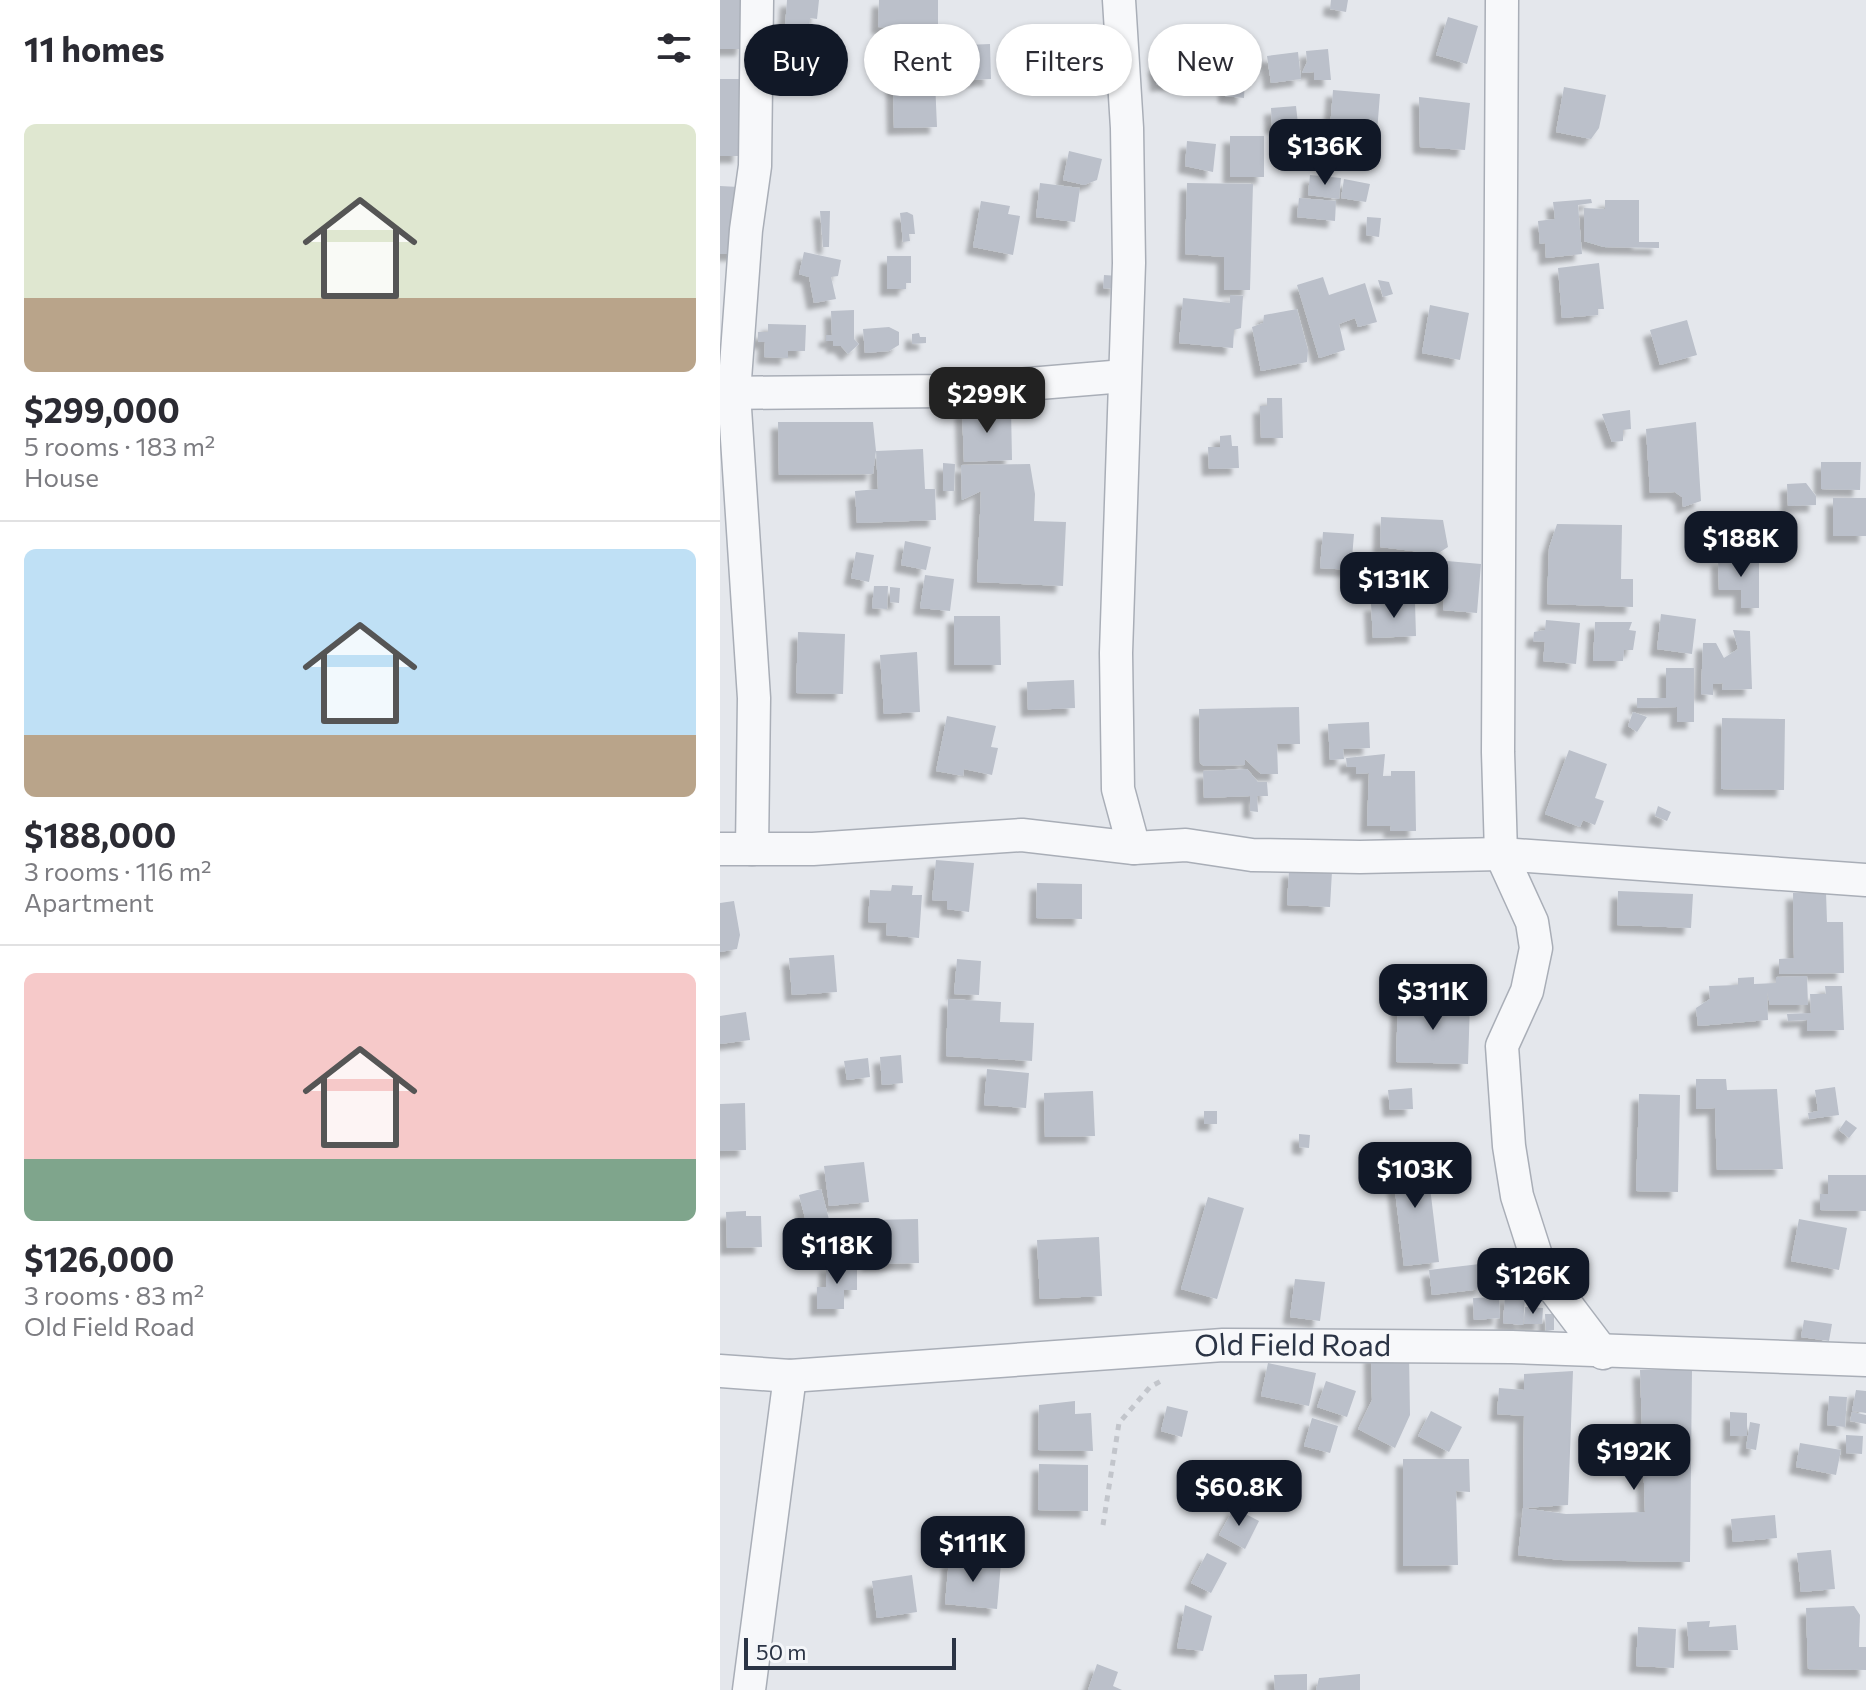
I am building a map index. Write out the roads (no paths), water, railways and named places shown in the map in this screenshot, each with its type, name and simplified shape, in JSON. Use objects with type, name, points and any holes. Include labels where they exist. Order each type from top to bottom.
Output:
[{"type":"street","points":[[752,849],[754,698],[727,393],[755,166],[757,0]]},
{"type":"street","points":[[1119,0],[1127,128],[1129,263],[1116,653],[1118,789],[1134,848]]},
{"type":"street","points":[[1502,0],[1498,721],[1501,854],[1532,922],[1536,948],[1527,991],[1502,1046],[1509,1146],[1517,1196],[1541,1271],[1603,1353]]},
{"type":"street","points":[[727,393],[945,391],[1124,376]]},
{"type":"street","points":[[720,849],[813,849],[1022,835],[1134,848],[1186,845],[1252,855],[1360,857],[1501,854],[1866,880]]},
{"type":"street","name":"Old Field Road","points":[[720,1371],[790,1376],[1223,1345],[1482,1347],[1866,1360]]},
{"type":"street","points":[[749,1690],[790,1376]]}]
